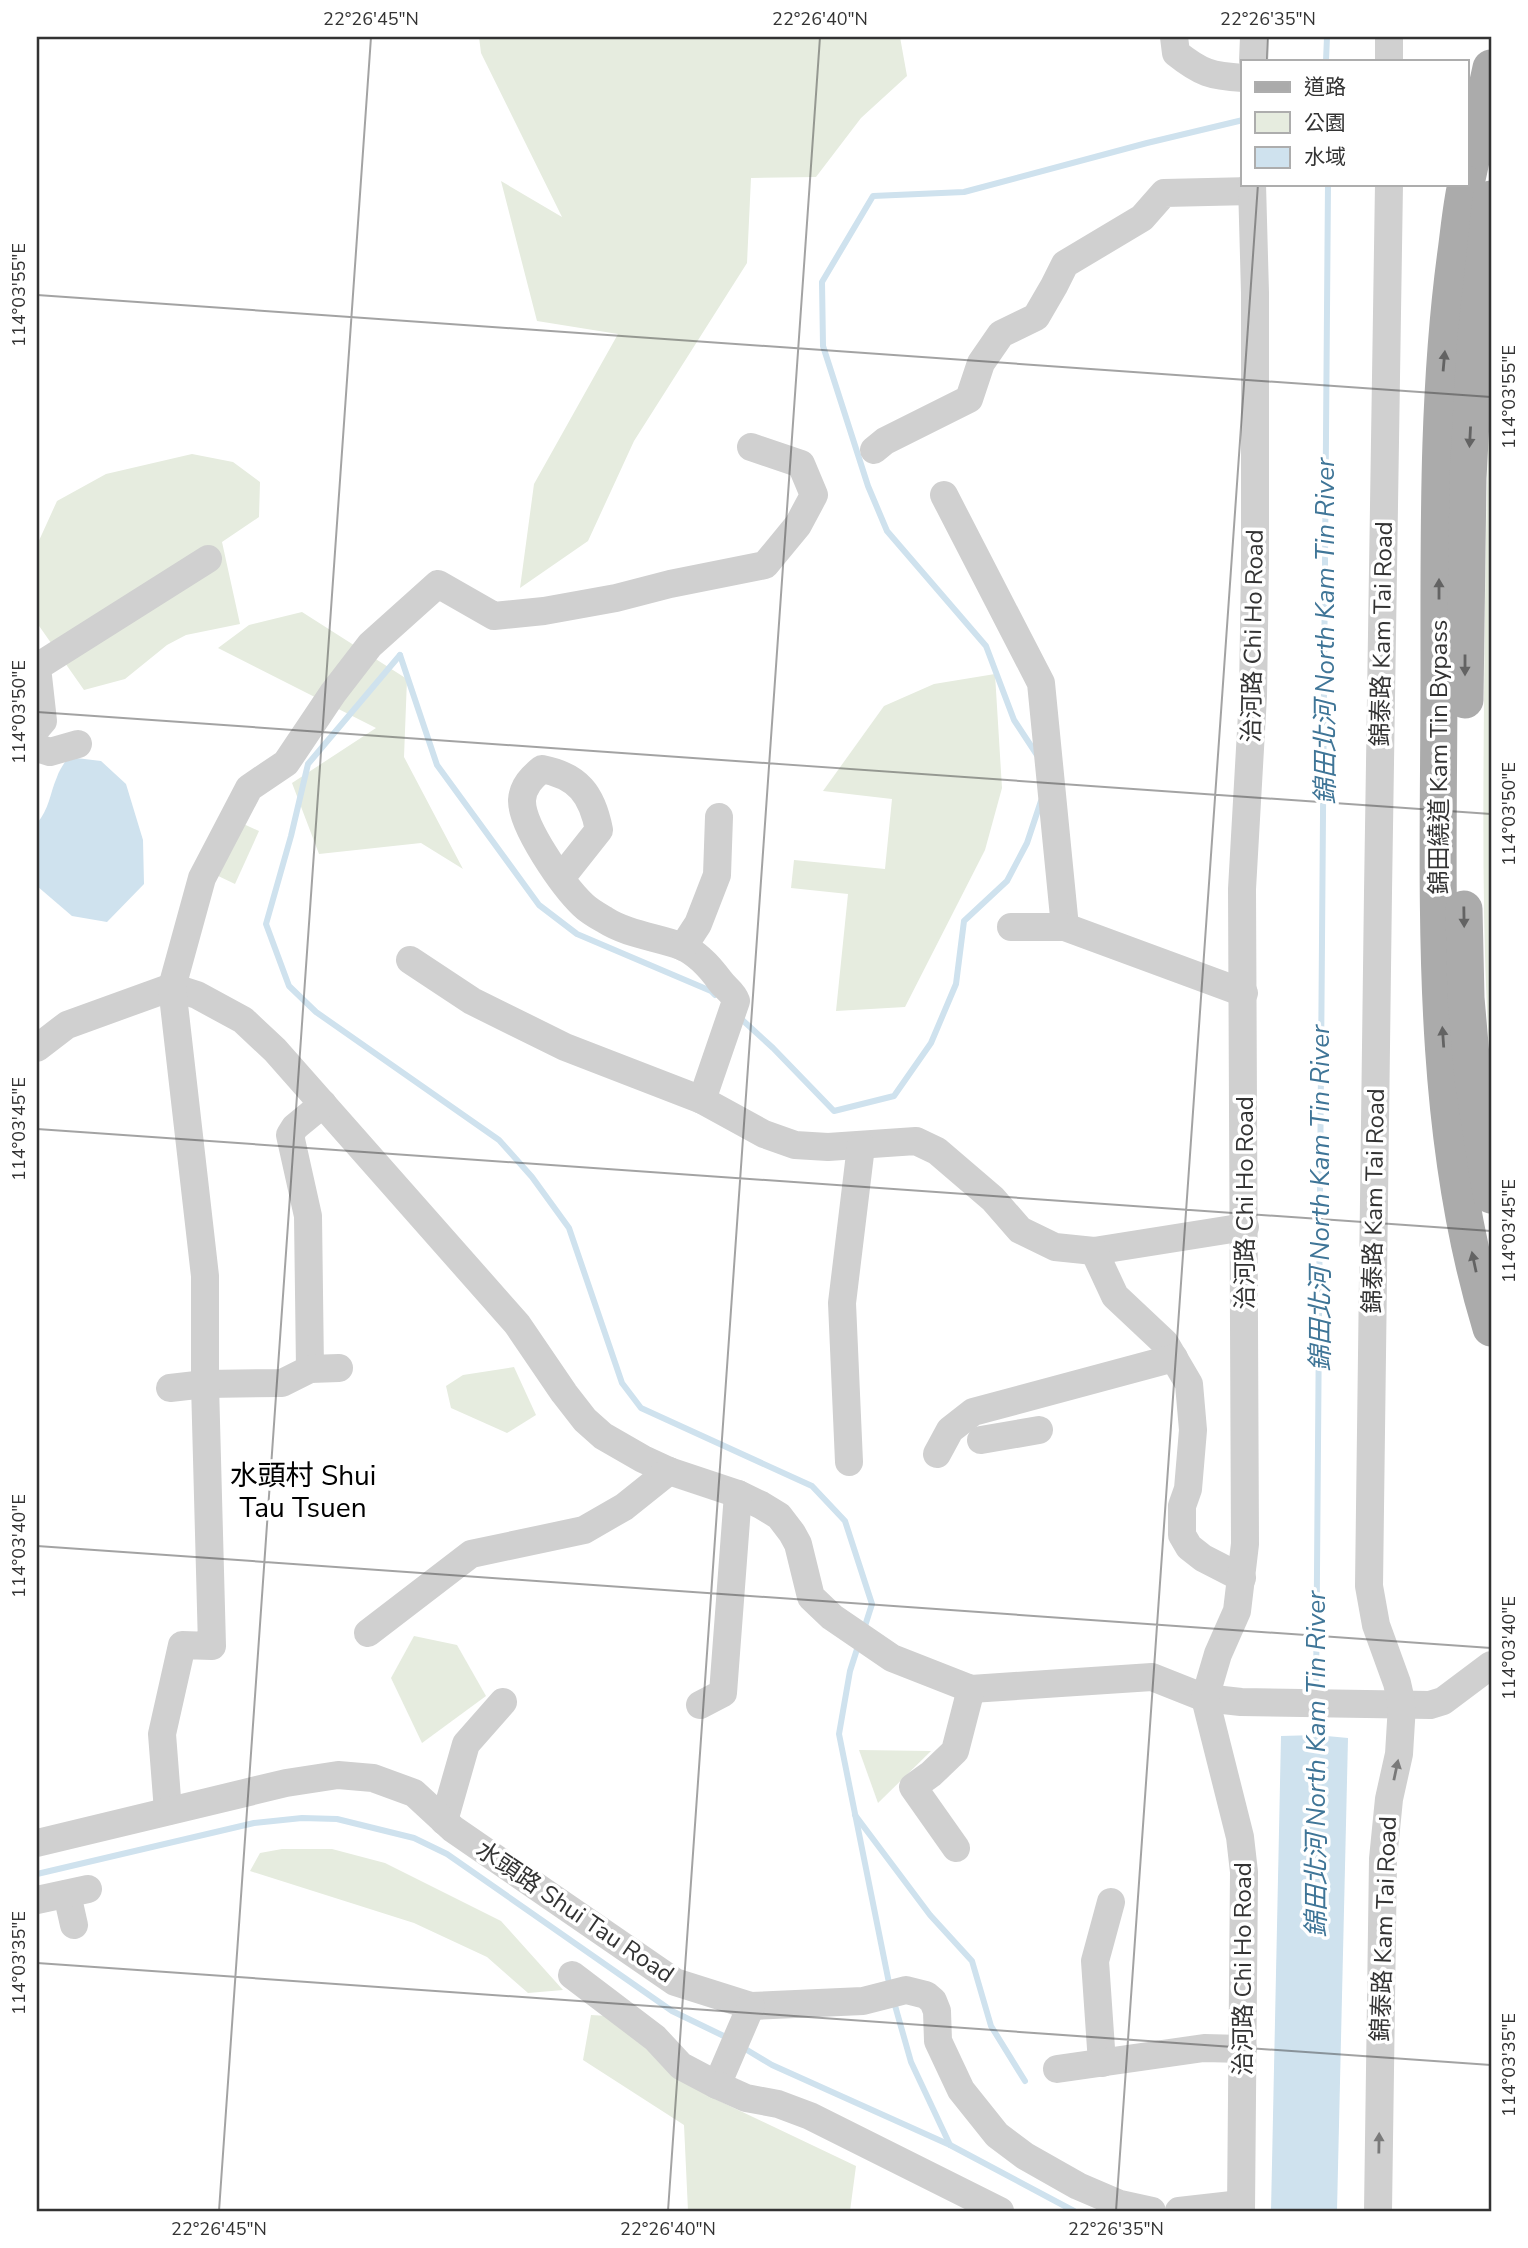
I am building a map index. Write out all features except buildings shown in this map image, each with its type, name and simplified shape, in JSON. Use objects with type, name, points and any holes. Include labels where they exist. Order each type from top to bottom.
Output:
[{"type":"main road","name":"錦田繞道 Kam Tin Bypass","points":[[1468,172],[1491,68]]},
{"type":"main road","name":"錦田繞道 Kam Tin Bypass","points":[[1465,186],[1451,288],[1442,383],[1439,597],[1440,1006],[1456,1162],[1478,1281],[1491,1328]]},
{"type":"main road","name":"錦田繞道 Kam Tin Bypass","points":[[1491,199],[1475,346],[1468,478],[1464,872],[1466,999],[1473,1079],[1491,1195]]},
{"type":"street","points":[[1174,37],[1176,52],[1196,69],[1219,76],[1241,78]]},
{"type":"street","points":[[1253,60],[1254,37]]},
{"type":"street","points":[[1389,37],[1389,60]]},
{"type":"street","name":"錦泰路 Kam Tai Road","points":[[1378,2211],[1383,1859],[1388,1810],[1399,1754],[1402,1705],[1376,1625],[1370,1586],[1390,186]]},
{"type":"street","points":[[874,450],[885,440],[969,399],[982,363],[1001,334],[1036,317],[1065,264],[1142,218],[1164,193],[1252,187]]},
{"type":"street","name":"治河路 Chi Ho Road","points":[[1241,2208],[1245,1896],[1243,1854],[1205,1698],[1218,1654],[1237,1611],[1245,1545],[1242,888],[1253,696],[1255,563],[1255,293],[1252,187]]},
{"type":"street","points":[[168,1811],[162,1734],[182,1646],[212,1646],[205,1276],[172,987],[202,878],[249,788],[286,762],[370,645],[438,584],[494,615],[544,611],[616,598],[765,565],[798,525],[814,495],[801,464],[751,447]]},
{"type":"street","points":[[944,495],[1041,683],[1065,927]]},
{"type":"street","points":[[37,728],[43,721],[37,667],[208,559]]},
{"type":"street","points":[[37,748],[50,752],[78,744]]},
{"type":"street","points":[[683,947],[698,924],[717,875],[719,817]]},
{"type":"street","points":[[561,877],[583,905],[607,922],[683,947],[708,965],[725,988],[734,993],[733,1010],[702,1100]]},
{"type":"street","points":[[1011,927],[1065,927],[1244,993]]},
{"type":"street","points":[[410,960],[472,1001],[565,1046],[702,1100],[764,1134],[795,1145],[860,1146],[916,1141],[937,1151],[993,1199],[1020,1230],[1055,1247],[1094,1251],[1245,1227]]},
{"type":"street","points":[[37,1048],[67,1025],[172,987],[197,995],[243,1020],[275,1050],[517,1324],[585,1420],[612,1442],[669,1471],[738,1494],[770,1510],[786,1523],[797,1544],[811,1597],[832,1617],[892,1658],[971,1689],[1152,1677],[1205,1698],[1241,1702],[1402,1705],[1430,1705],[1443,1701],[1491,1665]]},
{"type":"street","points":[[310,1369],[307,1216],[290,1135],[295,1127],[323,1104]]},
{"type":"street","points":[[849,1462],[842,1303],[860,1146]]},
{"type":"street","points":[[1094,1251],[1115,1296],[1165,1343],[1189,1384],[1193,1430],[1188,1489],[1182,1506],[1182,1535],[1189,1548],[1242,1578]]},
{"type":"street","points":[[937,1454],[950,1430],[973,1412],[1174,1358]]},
{"type":"street","points":[[170,1388],[205,1384],[282,1383],[310,1369],[339,1368]]},
{"type":"street","points":[[981,1440],[1039,1430]]},
{"type":"street","points":[[369,1633],[471,1554],[584,1530],[624,1507],[669,1471]]},
{"type":"street","points":[[700,1705],[723,1693],[738,1494]]},
{"type":"street","points":[[956,1848],[913,1787],[931,1774],[957,1748],[971,1689]]},
{"type":"street","points":[[444,1821],[466,1744],[503,1702]]},
{"type":"street","name":"水頭路 Shui Tau Road","points":[[37,1843],[286,1783],[338,1775],[373,1778],[414,1793],[444,1821],[676,1982],[748,2013],[863,2001],[906,1990],[926,1995],[933,2001],[937,2011],[938,2041],[961,2090],[997,2135],[1025,2156],[1078,2186],[1120,2204],[1152,2211]]},
{"type":"street","points":[[37,1900],[78,1891],[74,1925]]},
{"type":"street","points":[[1102,2063],[1096,1961],[1111,1902]]},
{"type":"street","points":[[572,1975],[655,2038],[681,2066],[746,2098],[778,2104],[810,2116],[1000,2211]]},
{"type":"street","points":[[717,2085],[748,2013]]},
{"type":"street","points":[[1057,2069],[1204,2048],[1243,2049]]},
{"type":"street","points":[[1179,2211],[1241,2208]]},
{"type":"green space","points":[[479,37],[900,37],[907,76],[861,118],[816,177],[751,178],[747,263],[634,441],[588,541],[520,588],[534,484],[618,334],[537,321],[501,181],[562,217],[481,53]]},
{"type":"green space","points":[[1491,374],[1491,1079],[1483,844],[1485,580]]},
{"type":"green space","points":[[192,454],[233,462],[260,482],[259,517],[222,542],[240,624],[186,635],[167,645],[125,679],[84,690],[37,623],[37,545],[57,501],[106,474]]},
{"type":"green space","points":[[302,612],[407,679],[404,757],[463,869],[421,843],[319,854],[292,783],[376,728],[218,648],[249,625]]},
{"type":"green space","points":[[995,674],[1002,788],[985,850],[905,1007],[836,1011],[848,894],[791,888],[794,860],[885,869],[892,799],[823,791],[884,706],[934,684]]},
{"type":"green space","points":[[237,821],[259,831],[235,884],[214,874]]},
{"type":"green space","points":[[514,1367],[536,1415],[507,1433],[451,1408],[446,1386],[463,1375]]},
{"type":"green space","points":[[414,1636],[457,1645],[486,1696],[422,1743],[391,1678]]},
{"type":"green space","points":[[859,1750],[931,1751],[878,1803]]},
{"type":"green space","points":[[282,1849],[332,1849],[385,1863],[501,1921],[563,1990],[528,1993],[487,1957],[414,1923],[250,1871],[260,1853]]},
{"type":"green space","points":[[591,2015],[625,2017],[715,2099],[856,2166],[850,2211],[688,2211],[684,2125],[583,2060]]},
{"type":"water","points":[[68,757],[101,761],[126,784],[143,840],[144,884],[107,922],[72,916],[37,886],[37,823]]},
{"type":"water","name":"錦田北河 North Kam Tin River","points":[[1281,1736],[1348,1738],[1337,2211],[1271,2211]]},
{"type":"waterway","name":"錦田北河 North Kam Tin River","points":[[1326,60],[1327,37]]},
{"type":"waterway","points":[[1037,755],[1014,720],[986,646],[887,531],[868,486],[823,346],[822,282],[873,196],[964,192],[1241,120]]},
{"type":"waterway","name":"錦田北河 North Kam Tin River","points":[[1316,1697],[1328,186]]},
{"type":"waterway","points":[[400,655],[437,765],[539,905],[577,934],[715,995]]},
{"type":"waterway","points":[[400,655],[308,764],[266,924],[289,986],[316,1012],[499,1140],[532,1177],[569,1228],[622,1383],[641,1408],[812,1486],[845,1521],[872,1604],[864,1629]]},
{"type":"waterway","points":[[738,1016],[834,1111],[894,1096],[931,1043],[956,984],[964,921],[1007,881],[1027,843],[1041,801]]},
{"type":"waterway","points":[[859,1643],[850,1671],[839,1734],[890,1988]]},
{"type":"waterway","name":"錦田北河 North Kam Tin River","points":[[1316,1712],[1316,1743]]},
{"type":"waterway","points":[[855,1815],[930,1915],[972,1961],[991,2026],[1025,2081]]},
{"type":"waterway","points":[[37,1874],[254,1823],[302,1818],[337,1819],[414,1838],[447,1854],[672,2011],[730,2039]]},
{"type":"waterway","points":[[894,2002],[911,2062],[950,2145]]},
{"type":"waterway","points":[[742,2047],[772,2065],[950,2145],[1074,2211]]},
{"type":"district","name":"水頭村 Shui Tau Tsuen","points":[[303,1491]]}]
